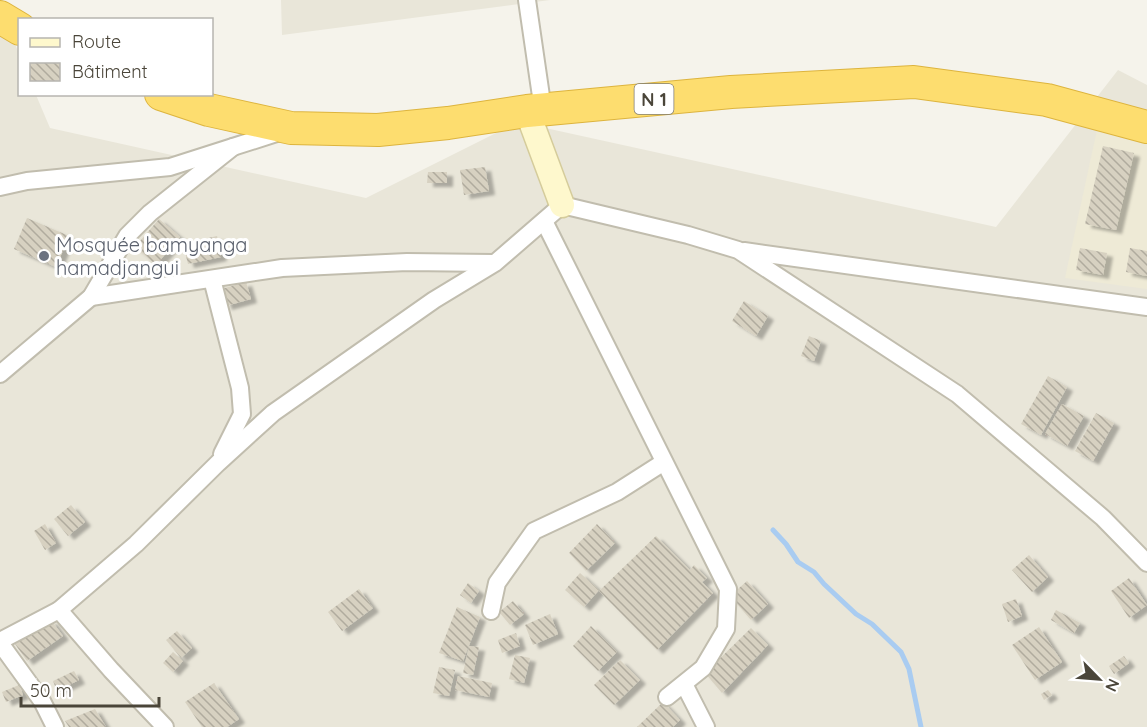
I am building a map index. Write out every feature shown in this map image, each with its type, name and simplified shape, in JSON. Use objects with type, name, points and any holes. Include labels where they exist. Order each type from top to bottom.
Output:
[{"type":"highway","points":[[0,17],[18,28]]},
{"type":"highway","name":"N 1","points":[[167,96],[209,110],[291,128],[378,130],[448,123],[535,110],[731,92],[914,82],[1047,100],[1147,128]]},
{"type":"street","points":[[527,0],[535,110],[562,205]]},
{"type":"street","points":[[0,187],[27,181],[170,167],[291,128]]},
{"type":"street","points":[[0,374],[91,297],[127,236],[150,213],[233,147]]},
{"type":"street","points":[[55,727],[42,701],[0,642],[59,610],[136,544],[218,463],[273,413],[434,300],[495,263],[562,205]]},
{"type":"street","points":[[562,205],[688,235],[738,250],[1147,307]]},
{"type":"street","points":[[544,221],[728,589],[726,629],[703,668],[667,697]]},
{"type":"street","points":[[738,250],[957,394],[1103,518],[1147,563]]},
{"type":"street","points":[[91,297],[282,268],[407,262],[495,263]]},
{"type":"street","points":[[212,279],[240,388],[242,414],[218,463]]},
{"type":"street","points":[[490,611],[497,583],[534,531],[617,492],[664,462]]},
{"type":"street","points":[[59,610],[165,727]]},
{"type":"street","points":[[684,684],[706,727]]},
{"type":"shaded area","points":[[281,0],[550,0],[282,35]]},
{"type":"shaded area","points":[[0,6],[18,51],[18,96],[36,96],[50,128],[366,198],[518,122],[996,227],[1118,70],[1147,85],[1147,727],[0,727]]},
{"type":"shaded area","points":[[1098,125],[1147,144],[1147,289],[1065,278]]},
{"type":"building","points":[[1103,146],[1134,153],[1116,230],[1085,224]]},
{"type":"building","points":[[485,167],[489,191],[464,195],[460,170]]},
{"type":"building","points":[[428,172],[447,172],[447,183],[427,183]]},
{"type":"building","points":[[27,218],[69,236],[56,267],[14,249]]},
{"type":"building","points":[[159,219],[180,237],[156,265],[135,247]]},
{"type":"building","points":[[217,236],[221,257],[188,264],[183,244]]},
{"type":"building","points":[[1080,248],[1107,253],[1103,275],[1076,270]]},
{"type":"building","points":[[1130,248],[1147,251],[1147,276],[1126,272]]},
{"type":"building","points":[[246,282],[251,299],[226,306],[221,289]]},
{"type":"building","points":[[744,301],[768,316],[756,336],[732,321]]},
{"type":"building","points":[[809,336],[821,341],[814,361],[801,356]]},
{"type":"building","points":[[1048,376],[1067,387],[1041,435],[1021,424]]},
{"type":"building","points":[[1062,404],[1084,416],[1067,446],[1045,434]]},
{"type":"building","points":[[1096,413],[1114,423],[1093,461],[1075,451]]},
{"type":"building","points":[[71,505],[85,522],[68,536],[54,519]]},
{"type":"building","points":[[45,524],[56,543],[45,550],[34,531]]},
{"type":"building","points":[[597,524],[615,543],[586,571],[569,553]]},
{"type":"building","points":[[656,536],[690,570],[694,565],[707,578],[702,582],[713,593],[657,650],[599,591]]},
{"type":"building","points":[[1029,555],[1048,577],[1032,592],[1012,570]]},
{"type":"building","points":[[580,573],[599,590],[584,607],[565,590]]},
{"type":"building","points":[[1129,578],[1147,605],[1129,618],[1111,591]]},
{"type":"building","points":[[747,581],[768,604],[751,620],[730,596]]},
{"type":"building","points":[[468,583],[479,591],[471,603],[460,595]]},
{"type":"building","points":[[359,589],[373,608],[342,631],[328,612]]},
{"type":"building","points":[[1016,599],[1022,616],[1008,622],[1002,604]]},
{"type":"building","points":[[513,601],[524,614],[510,625],[499,612]]},
{"type":"building","points":[[457,607],[480,617],[463,661],[439,653]]},
{"type":"building","points":[[1056,610],[1080,623],[1074,633],[1051,620]]},
{"type":"building","points":[[550,614],[558,634],[533,645],[525,625]]},
{"type":"building","points":[[51,620],[63,636],[27,661],[15,644]]},
{"type":"building","points":[[591,626],[617,652],[598,671],[573,646]]},
{"type":"building","points":[[1039,627],[1062,662],[1035,680],[1012,645]]},
{"type":"building","points":[[751,628],[768,645],[722,693],[705,673]]},
{"type":"building","points":[[177,631],[192,648],[181,658],[166,640]]},
{"type":"building","points":[[516,633],[520,646],[502,653],[498,640]]},
{"type":"building","points":[[469,646],[479,647],[473,675],[463,673]]},
{"type":"building","points":[[173,652],[183,661],[173,672],[163,663]]},
{"type":"building","points":[[515,655],[530,658],[524,683],[509,679]]},
{"type":"building","points":[[1124,656],[1129,663],[1114,674],[1109,666]]},
{"type":"building","points":[[620,660],[640,680],[614,705],[594,685]]},
{"type":"building","points":[[439,667],[455,670],[449,696],[433,693]]},
{"type":"building","points":[[74,671],[79,680],[57,691],[53,681]]},
{"type":"building","points":[[458,676],[492,683],[489,697],[455,690]]},
{"type":"building","points":[[214,683],[239,719],[227,727],[202,727],[185,702]]},
{"type":"building","points":[[19,685],[23,695],[6,702],[2,692]]},
{"type":"building","points":[[1048,690],[1052,695],[1044,700],[1041,694]]},
{"type":"building","points":[[663,702],[680,720],[673,727],[637,727]]},
{"type":"building","points":[[95,709],[106,727],[69,727],[65,721]]},
{"type":"waterway","points":[[773,530],[798,562],[814,572],[856,614],[872,624],[901,652],[909,669],[921,727]]},
{"type":"place","name":"Mosquée bamyanga hamadjangui","points":[[44,256]]}]
